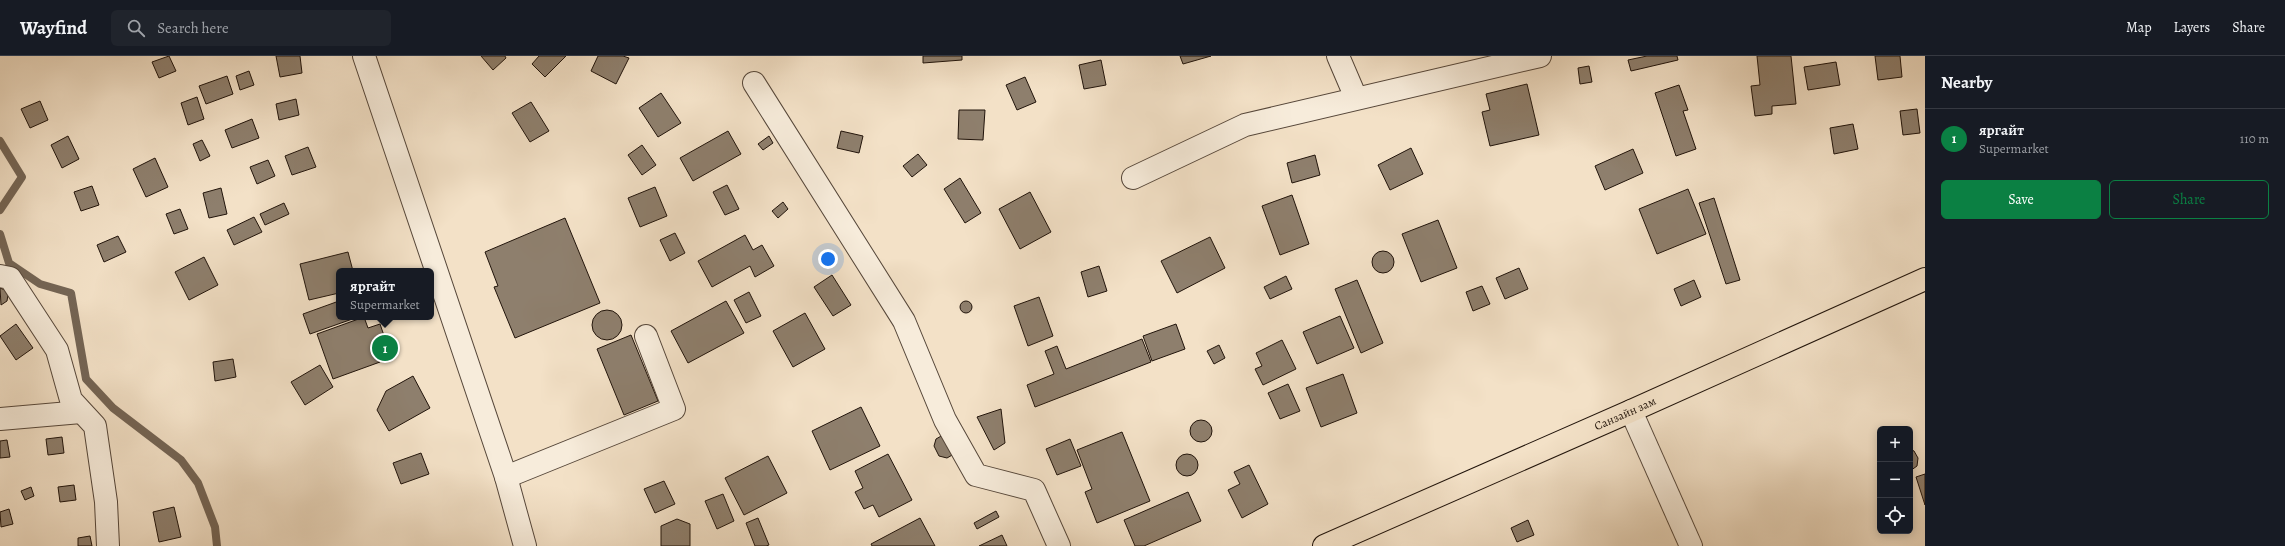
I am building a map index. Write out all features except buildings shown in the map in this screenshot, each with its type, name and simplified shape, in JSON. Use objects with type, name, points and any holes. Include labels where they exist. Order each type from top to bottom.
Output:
[{"type":"main road","name":"Санзайн зам","points":[[1324,546],[1631,411],[1925,279]]},
{"type":"street","points":[[364,56],[506,477],[525,546]]},
{"type":"street","points":[[1338,56],[1356,98]]},
{"type":"street","points":[[1133,178],[1245,125],[1540,56]]},
{"type":"street","points":[[754,83],[904,321],[945,420],[976,475],[1034,490],[1059,546]]},
{"type":"street","points":[[0,276],[10,278],[57,350],[71,400],[95,426],[106,502],[108,546]]},
{"type":"street","points":[[506,477],[674,409],[646,336]]},
{"type":"street","points":[[1631,411],[1690,546]]},
{"type":"street","points":[[0,419],[81,412]]},
{"type":"waterway","points":[[0,141],[22,177],[0,210]]},
{"type":"waterway","points":[[0,234],[9,263],[40,284],[71,293],[86,379],[113,408],[181,460],[198,483],[215,527],[217,546]]},
{"type":"place","name":"яргайт","points":[[385,348]]}]
